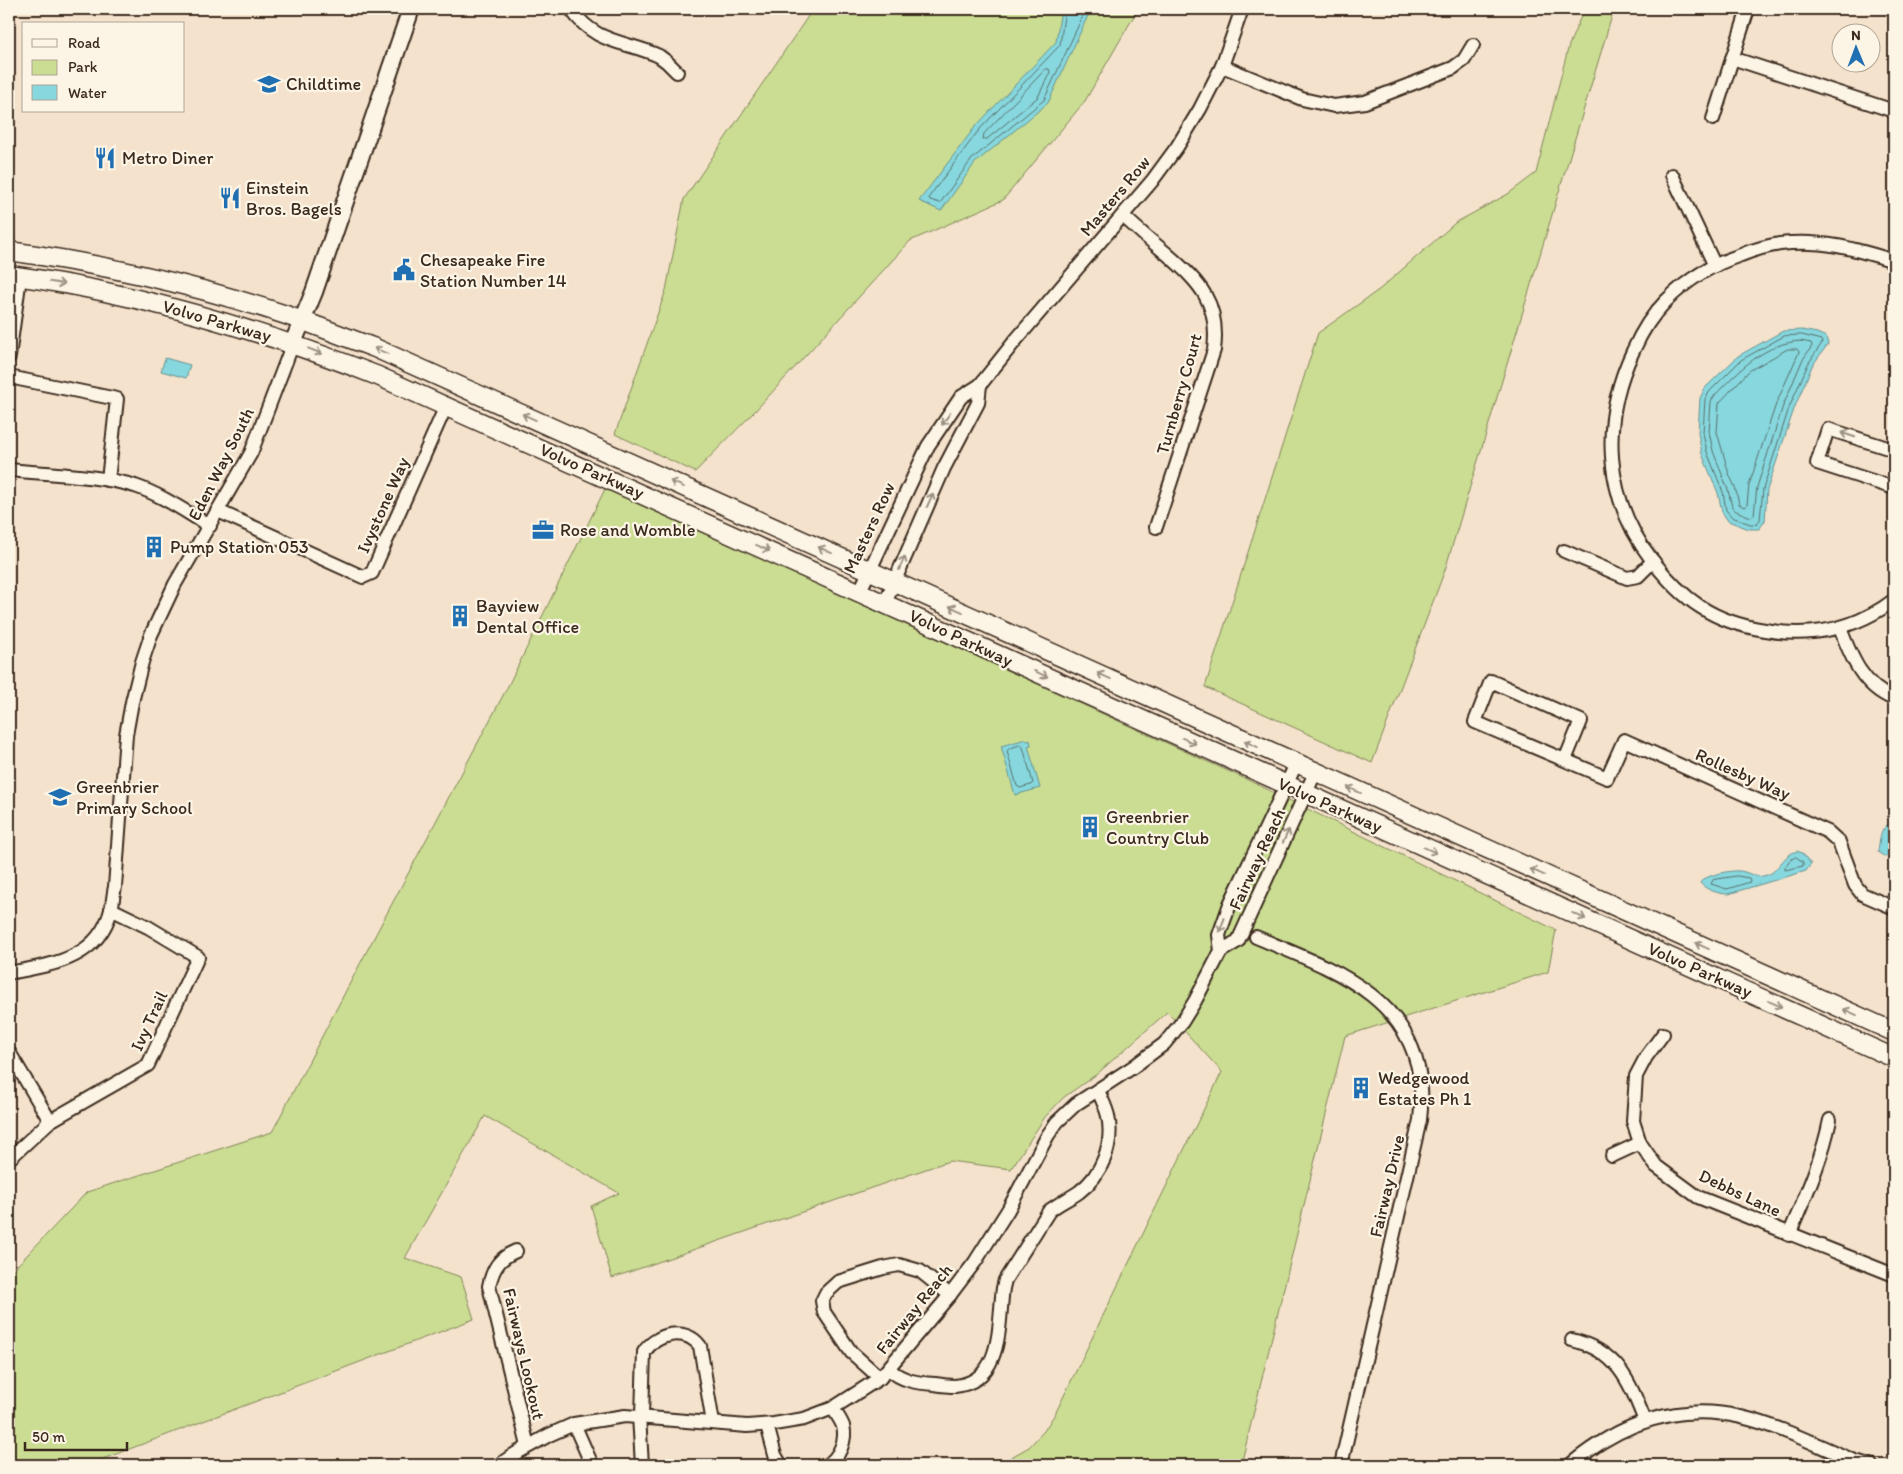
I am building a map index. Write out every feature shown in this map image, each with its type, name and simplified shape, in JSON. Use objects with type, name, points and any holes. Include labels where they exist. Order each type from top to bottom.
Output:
[{"type":"main road","name":"Volvo Parkway","points":[[9,251],[68,260],[166,281],[302,320],[421,368],[1128,686],[1315,773],[1894,1032]]},
{"type":"main road","name":"Volvo Parkway","points":[[14,276],[88,288],[180,309],[293,343],[378,376],[860,591],[1894,1058]]},
{"type":"street","points":[[293,343],[314,292],[410,9]]},
{"type":"street","points":[[572,9],[589,29],[602,37],[659,56],[677,72]]},
{"type":"street","name":"Masters Row","points":[[860,591],[928,446],[961,396],[980,385],[1015,341],[1152,181],[1177,147],[1200,109],[1222,66],[1242,9]]},
{"type":"street","points":[[1713,119],[1748,9]]},
{"type":"street","points":[[1222,66],[1302,98],[1334,106],[1349,105],[1365,102],[1453,68],[1464,60],[1473,45]]},
{"type":"street","points":[[1732,58],[1894,111]]},
{"type":"street","points":[[1672,175],[1714,266]]},
{"type":"street","name":"Turnberry Court","points":[[1123,216],[1194,278],[1208,299],[1215,323],[1214,350],[1156,527]]},
{"type":"street","points":[[1894,262],[1846,247],[1827,243],[1802,242],[1778,244],[1731,258],[1714,266],[1685,285],[1666,301],[1642,332],[1631,354],[1616,394],[1611,441],[1618,492],[1624,514],[1635,535],[1662,574],[1692,601],[1712,614],[1754,629],[1796,634],[1840,628],[1864,619],[1894,600]]},
{"type":"street","points":[[9,357],[14,276]]},
{"type":"street","name":"Eden Way South","points":[[9,973],[58,963],[74,957],[98,936],[106,923],[115,887],[126,735],[137,680],[151,635],[175,584],[251,452],[293,343]]},
{"type":"street","points":[[9,377],[117,398],[108,480]]},
{"type":"street","name":"Masters Row","points":[[885,603],[944,468],[978,403],[980,385]]},
{"type":"street","name":"Ivystone Way","points":[[218,512],[363,577],[372,573],[446,406]]},
{"type":"street","points":[[1894,450],[1828,429],[1817,463],[1894,488]]},
{"type":"street","points":[[9,470],[108,480],[136,486],[168,501],[210,526]]},
{"type":"street","points":[[1564,551],[1627,578],[1638,576],[1653,561]]},
{"type":"street","points":[[1840,628],[1854,662],[1863,676],[1873,686],[1894,699]]},
{"type":"street","name":"Rollesby Way","points":[[1566,760],[1580,721],[1491,681],[1476,722],[1607,778],[1624,740],[1828,832],[1839,842],[1854,885],[1862,894],[1894,908]]},
{"type":"street","name":"Fairway Reach","points":[[1221,951],[1219,935],[1230,904],[1296,764]]},
{"type":"street","name":"Fairway Reach","points":[[499,1465],[528,1446],[574,1424],[612,1416],[640,1416],[747,1426],[804,1419],[833,1408],[885,1373],[950,1295],[986,1245],[1057,1122],[1076,1104],[1140,1062],[1164,1044],[1173,1034],[1200,993],[1221,951],[1238,941],[1315,773]]},
{"type":"street","name":"Ivy Trail","points":[[9,1159],[50,1121],[148,1065],[198,956],[111,908]]},
{"type":"street","name":"Fairway Drive","points":[[1256,937],[1336,971],[1374,995],[1393,1016],[1408,1040],[1415,1058],[1420,1082],[1420,1120],[1341,1465]]},
{"type":"street","name":"Debbs Lane","points":[[1663,1034],[1646,1057],[1636,1076],[1633,1121],[1640,1144],[1656,1166],[1698,1197],[1789,1235],[1894,1275]]},
{"type":"street","points":[[9,1052],[50,1121]]},
{"type":"street","points":[[950,1295],[938,1283],[920,1271],[899,1265],[838,1282],[826,1293],[822,1301],[824,1312],[851,1352],[885,1373],[912,1382],[955,1386],[978,1377],[990,1365],[996,1352],[1005,1280],[1049,1211],[1089,1184],[1098,1173],[1104,1161],[1109,1140],[1109,1125],[1108,1115],[1098,1090]]},
{"type":"street","points":[[1789,1235],[1817,1169],[1830,1120]]},
{"type":"street","points":[[1612,1156],[1640,1144]]},
{"type":"street","name":"Fairways Lookout","points":[[516,1251],[506,1255],[497,1264],[490,1286],[528,1446]]},
{"type":"street","points":[[642,1465],[640,1416],[644,1352],[656,1340],[676,1334],[686,1334],[700,1346],[713,1423]]},
{"type":"street","points":[[1572,1340],[1594,1347],[1609,1357],[1619,1367],[1629,1383],[1645,1421]]},
{"type":"street","points":[[827,1465],[838,1456],[844,1431],[833,1408]]},
{"type":"street","points":[[1570,1465],[1606,1438],[1645,1421],[1663,1416],[1710,1412],[1739,1416],[1762,1423],[1855,1461],[1871,1465]]},
{"type":"street","points":[[574,1424],[592,1465]]},
{"type":"street","points":[[767,1425],[775,1455],[781,1465]]},
{"type":"green space","points":[[813,9],[1138,9],[1085,101],[1003,200],[910,241],[755,411],[695,472],[615,434],[666,290],[684,199]]},
{"type":"green space","points":[[1584,9],[1614,9],[1445,570],[1372,763],[1205,687],[1318,333],[1380,289],[1455,223],[1508,194],[1536,173],[1569,45]]},
{"type":"green space","name":"Greenbrier Country Club","points":[[606,487],[1250,781],[1556,930],[1548,972],[1345,1036],[1241,1465],[994,1465],[1029,1447],[1044,1431],[1055,1414],[1222,1072],[1167,1012],[1097,1074],[1064,1097],[1045,1117],[1011,1169],[949,1161],[612,1278],[591,1206],[619,1193],[485,1116],[405,1258],[461,1277],[474,1319],[87,1465],[9,1465],[9,1274],[87,1192],[272,1132],[507,688]]},
{"type":"water","points":[[1061,9],[1091,9],[1048,103],[975,163],[941,211],[919,201],[975,127],[1056,42]]},
{"type":"water","points":[[1802,330],[1826,337],[1828,344],[1812,366],[1794,409],[1767,490],[1765,521],[1759,529],[1749,529],[1728,521],[1722,512],[1718,493],[1702,454],[1698,433],[1700,398],[1705,388],[1738,356],[1783,331]]},
{"type":"water","points":[[165,358],[190,365],[186,378],[161,371]]},
{"type":"water","points":[[1026,739],[1027,741],[1030,740],[1031,745],[1028,746],[1040,788],[1015,795],[1001,746]]},
{"type":"water","points":[[1894,822],[1894,854],[1885,857],[1878,852],[1880,838],[1883,829]]},
{"type":"water","points":[[1797,851],[1802,853],[1811,864],[1806,871],[1728,894],[1713,891],[1700,883],[1712,875],[1731,871],[1740,871],[1758,876],[1768,875],[1791,853]]},
{"type":"place","name":"Childtime","points":[[269,84]]},
{"type":"place","name":"Metro Diner","points":[[105,158]]},
{"type":"place","name":"Einstein Bros. Bagels","points":[[230,198]]},
{"type":"place","name":"Chesapeake Fire Station Number 14","points":[[404,270]]},
{"type":"place","name":"Rose and Womble","points":[[543,530]]},
{"type":"place","name":"Pump Station 053","points":[[154,547]]},
{"type":"place","name":"Bayview Dental Office","points":[[460,616]]},
{"type":"place","name":"Greenbrier Primary School","points":[[60,797]]},
{"type":"place","name":"Greenbrier Country Club","points":[[1090,827]]},
{"type":"place","name":"Wedgewood Estates Ph 1","points":[[1361,1088]]}]
